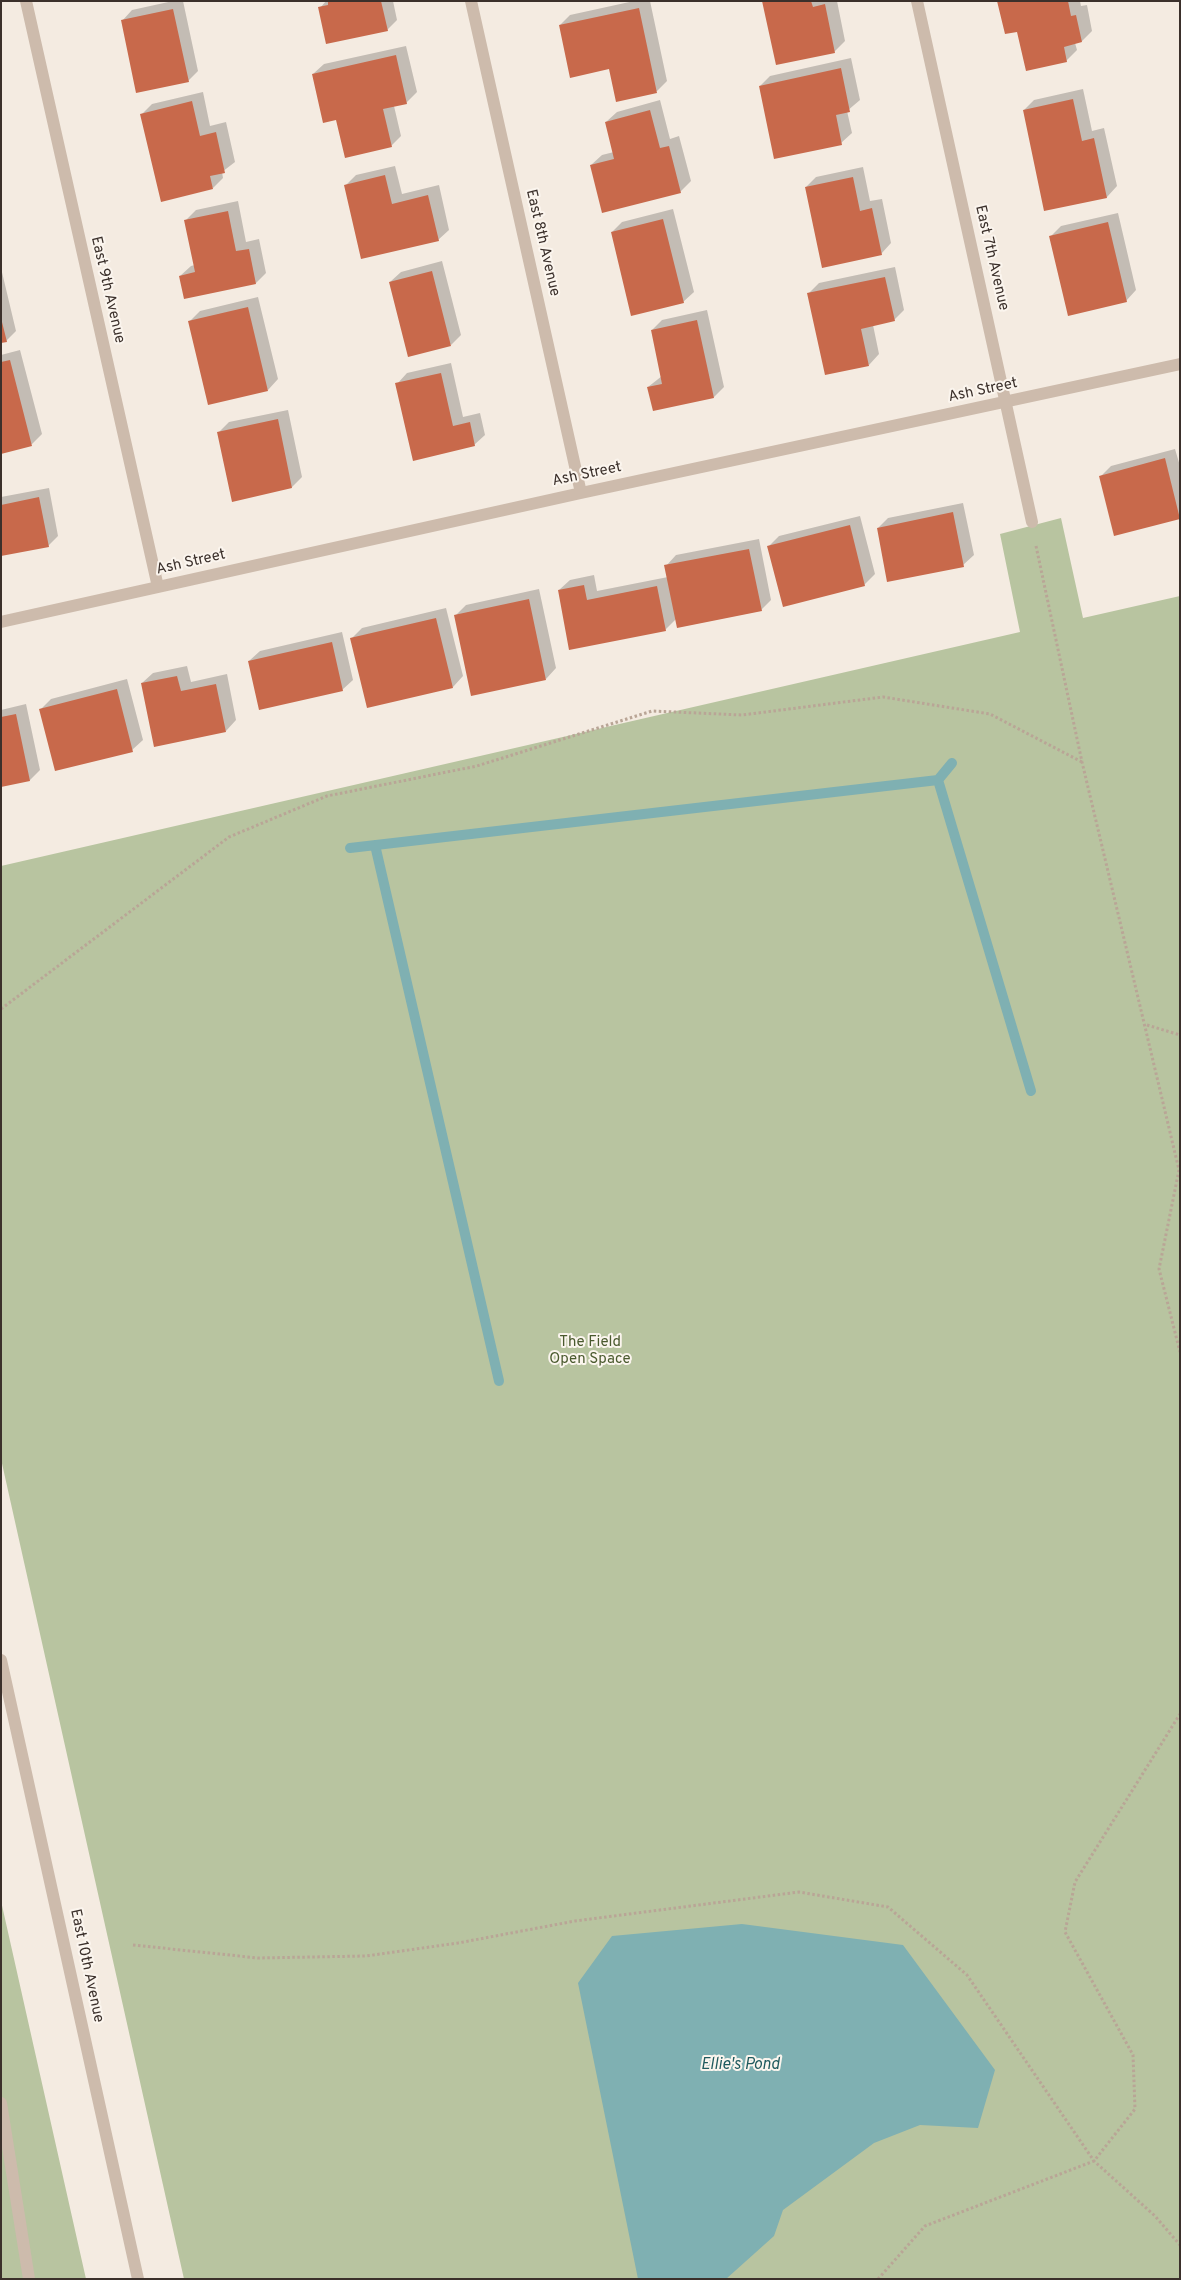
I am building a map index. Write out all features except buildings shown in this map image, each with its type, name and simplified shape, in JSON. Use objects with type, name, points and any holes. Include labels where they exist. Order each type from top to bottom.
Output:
[{"type":"street","name":"East 9th Avenue","points":[[26,1],[158,587]]},
{"type":"street","name":"East 8th Avenue","points":[[471,1],[581,493]]},
{"type":"street","name":"East 7th Avenue","points":[[917,1],[1032,522]]},
{"type":"street","name":"Ash Street","points":[[1,622],[581,493],[1007,403],[1180,364]]},
{"type":"street","name":"East 10th Avenue","points":[[1,1660],[138,2279]]},
{"type":"street","points":[[1,2103],[29,2279]]},
{"type":"path","points":[[1035,541],[1082,762],[1179,1170],[1159,1269],[1180,1352]]},
{"type":"path","points":[[1,1009],[228,837],[327,796],[477,766],[652,711],[742,715],[883,697],[990,714],[1082,762]]},
{"type":"path","points":[[1146,1025],[1180,1036]]},
{"type":"path","points":[[878,2279],[926,2226],[1094,2161],[1135,2109],[1133,2055],[1065,1932],[1075,1882],[1180,1714]]},
{"type":"path","points":[[133,1946],[258,1958],[366,1956],[458,1943],[575,1921],[799,1892],[888,1907],[967,1975],[1094,2161],[1155,2216],[1180,2245]]},
{"type":"green space","name":"The Field Open Space","points":[[1061,518],[1083,618],[1180,596],[1180,2279],[184,2279],[1,1459],[1,866],[1020,632],[1000,534]]},
{"type":"green space","points":[[1,1901],[86,2279],[1,2279]]},
{"type":"water","name":"Ellie's Pond","points":[[742,1924],[903,1945],[995,2070],[978,2128],[920,2125],[874,2143],[783,2210],[774,2236],[726,2279],[638,2279],[578,1983],[612,1936]]},
{"type":"waterway","points":[[938,780],[952,763]]},
{"type":"waterway","points":[[350,848],[938,780],[1031,1091]]},
{"type":"waterway","points":[[375,845],[499,1381]]}]
